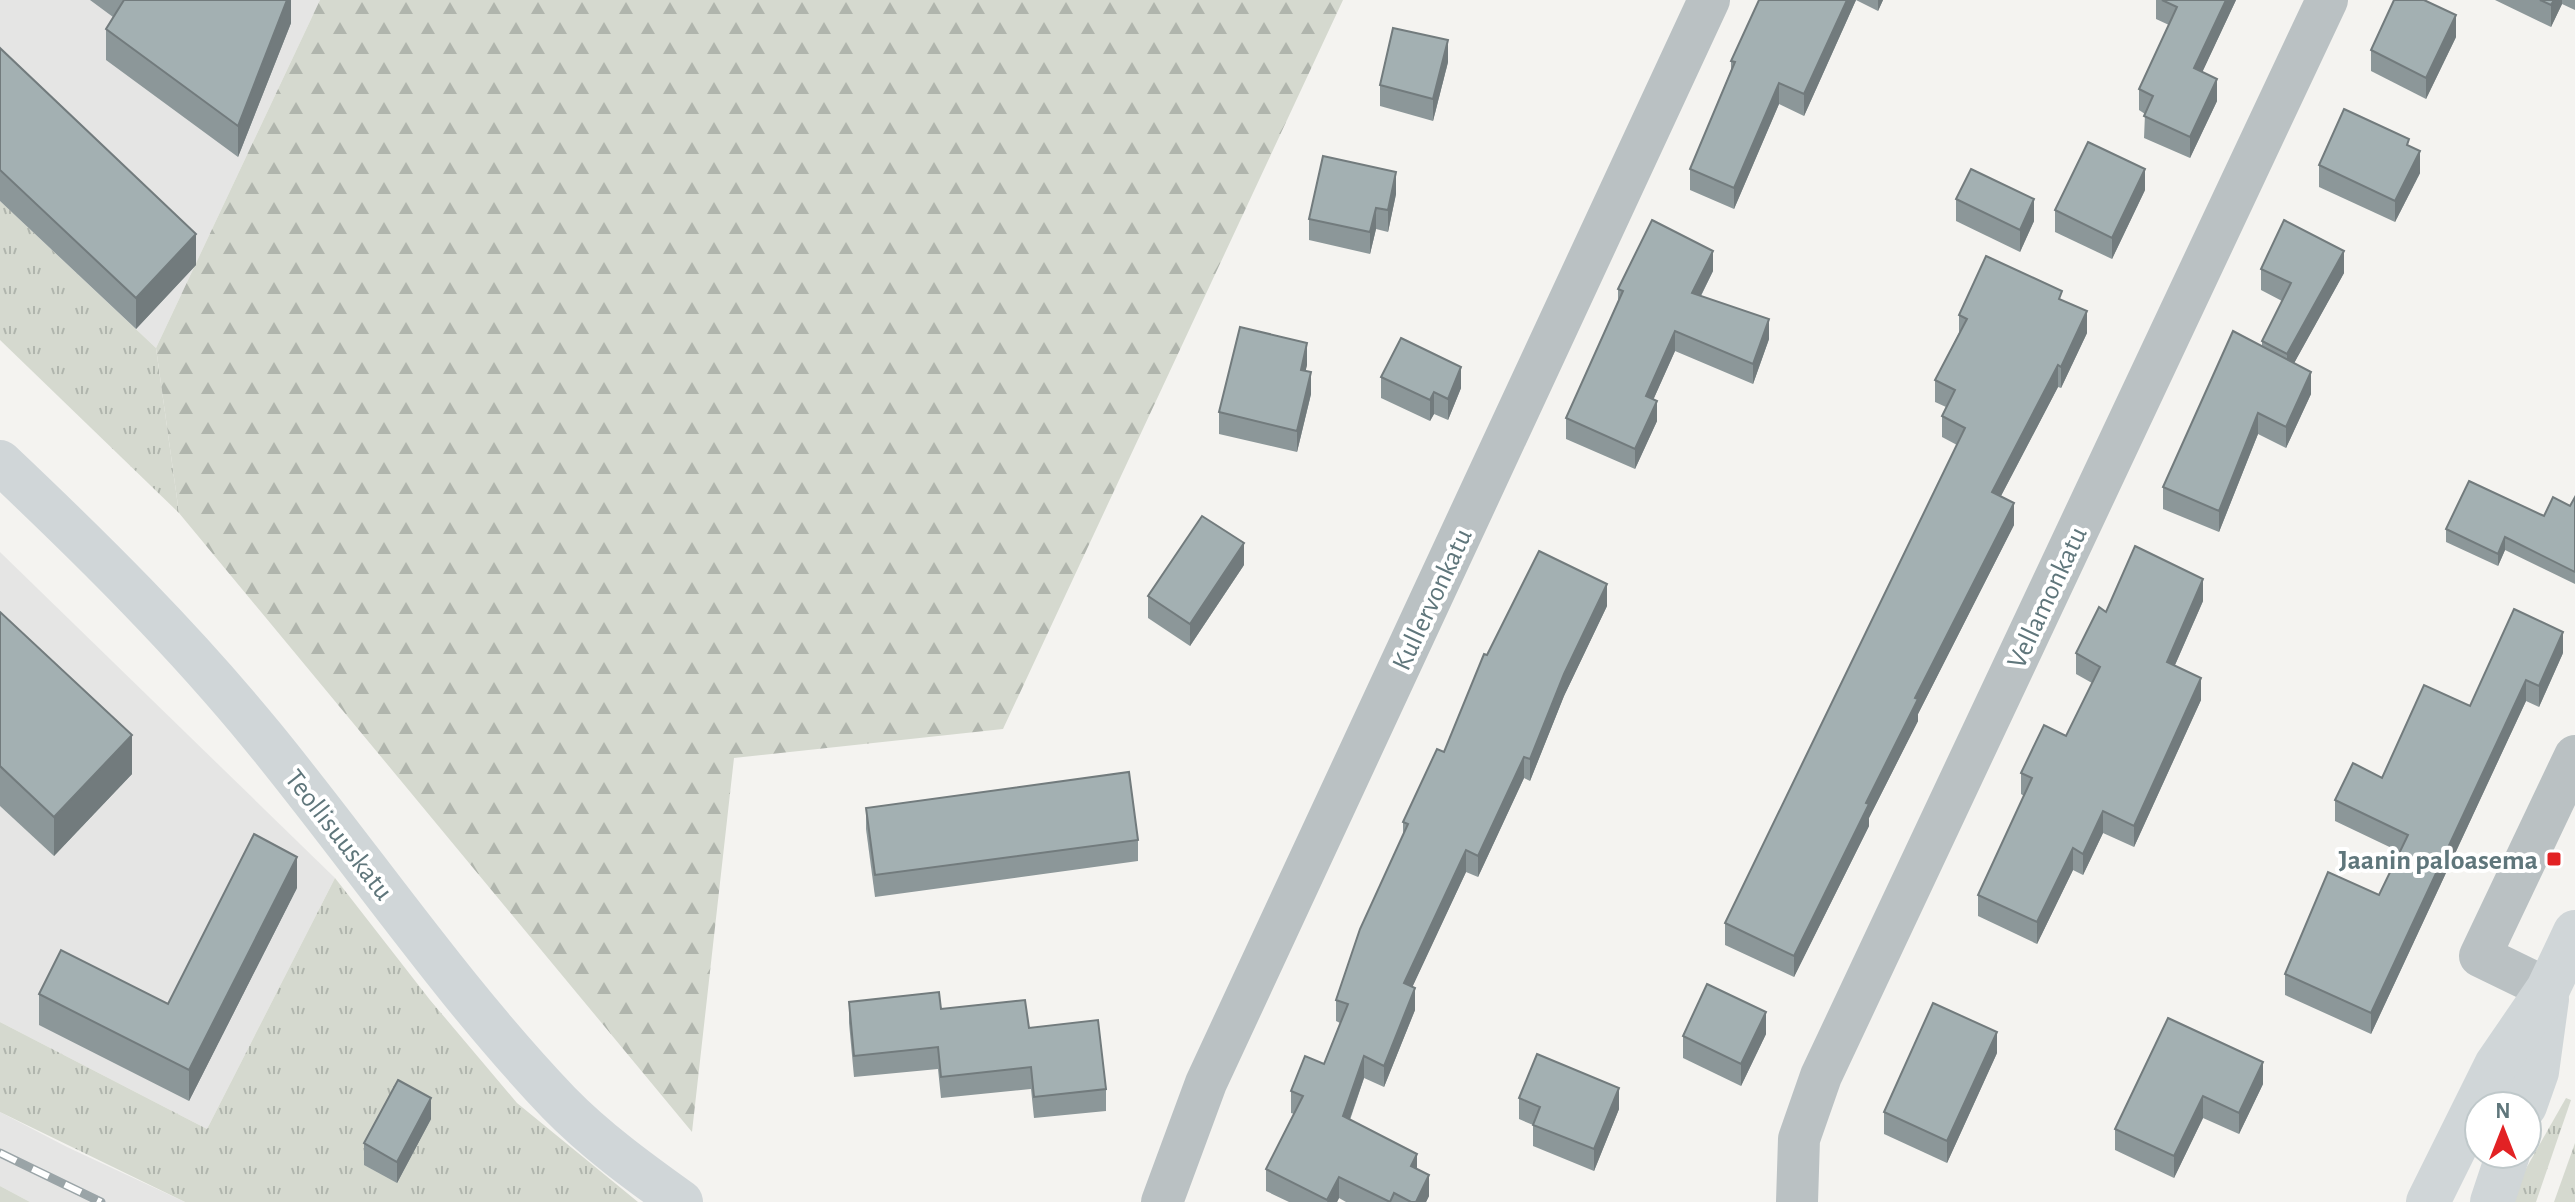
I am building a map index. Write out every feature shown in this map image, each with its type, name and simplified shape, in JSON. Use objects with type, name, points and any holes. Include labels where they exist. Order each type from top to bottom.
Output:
[{"type":"street","name":"Kullervonkatu","points":[[1162,1202],[1206,1083],[1709,0]]},
{"type":"street","name":"Vellamonkatu","points":[[1797,1202],[1799,1139],[1821,1076],[2327,0]]},
{"type":"street","name":"Teollisuuskatu","points":[[0,462],[187,649],[252,723],[462,989],[560,1104],[681,1202]]},
{"type":"street","points":[[2548,989],[2480,956],[2575,756]]},
{"type":"street","points":[[2428,1202],[2496,1065],[2548,989],[2575,932]]},
{"type":"street","points":[[2531,1090],[2537,1072],[2548,989]]},
{"type":"street","points":[[2492,1202],[2503,1170]]},
{"type":"shaded area","points":[[0,0],[320,0],[156,348],[0,201]]},
{"type":"shaded area","points":[[0,552],[335,878],[207,1129],[0,1022]]},
{"type":"shaded area","points":[[0,1112],[185,1202],[30,1202],[0,1186]]},
{"type":"green space","points":[[320,0],[1343,0],[1003,729],[734,758],[692,1132],[179,513],[156,348]]},
{"type":"green space","points":[[0,201],[156,348],[179,513],[0,340]]},
{"type":"green space","points":[[335,878],[430,1000],[517,1103],[638,1202],[185,1202],[0,1112],[0,1022],[207,1129]]},
{"type":"green space","points":[[2566,1098],[2571,1100],[2536,1202],[2507,1202],[2525,1170],[2543,1170],[2543,1139]]},
{"type":"green space","points":[[2575,1143],[2575,1202],[2554,1202]]},
{"type":"green space","points":[[0,1186],[30,1202],[0,1202]]},
{"type":"building","points":[[124,0],[287,0],[238,126],[106,29]]},
{"type":"building","points":[[1759,0],[1847,0],[1804,94],[1779,83],[1734,188],[1690,169],[1735,62],[1731,61]]},
{"type":"building","points":[[2162,0],[2226,0],[2194,68],[2217,79],[2190,137],[2144,116],[2153,96],[2139,89],[2177,7]]},
{"type":"building","points":[[2394,0],[2424,0],[2456,15],[2426,78],[2371,50]]},
{"type":"building","points":[[1393,28],[1448,40],[1433,99],[1380,85]]},
{"type":"building","points":[[0,48],[196,234],[136,298],[0,170]]},
{"type":"building","points":[[2344,109],[2409,139],[2407,145],[2420,151],[2395,201],[2319,165]]},
{"type":"building","points":[[2088,142],[2145,169],[2112,238],[2055,210]]},
{"type":"building","points":[[1323,156],[1396,172],[1388,210],[1376,208],[1370,232],[1309,219]]},
{"type":"building","points":[[1971,169],[2034,199],[2020,230],[1956,199]]},
{"type":"building","points":[[1652,220],[1713,251],[1692,293],[1769,319],[1753,364],[1675,331],[1646,396],[1657,401],[1635,449],[1566,418],[1623,291],[1618,289]]},
{"type":"building","points":[[2284,220],[2344,251],[2287,354],[2262,341],[2291,283],[2261,269]]},
{"type":"building","points":[[1986,256],[2062,291],[2059,299],[2087,311],[2061,367],[2058,365],[1992,492],[2014,503],[1915,698],[1918,699],[1866,803],[1869,804],[1794,956],[1725,923],[1965,428],[1942,416],[1955,390],[1935,380],[1967,319],[1959,315]]},
{"type":"building","points":[[1240,327],[1307,343],[1301,370],[1311,372],[1297,431],[1219,412]]},
{"type":"building","points":[[2233,331],[2311,372],[2286,427],[2258,413],[2219,511],[2163,487]]},
{"type":"building","points":[[1401,338],[1461,367],[1448,399],[1434,392],[1430,400],[1381,377]]},
{"type":"building","points":[[2469,481],[2544,516],[2553,497],[2570,506],[2575,497],[2575,572],[2505,537],[2498,554],[2446,529]]},
{"type":"building","points":[[1202,516],[1244,543],[1190,624],[1148,596]]},
{"type":"building","points":[[2135,546],[2203,579],[2167,662],[2201,678],[2134,826],[2103,811],[2083,854],[2073,848],[2037,922],[1978,895],[2032,778],[2021,773],[2044,725],[2066,736],[2100,667],[2076,653],[2099,607],[2106,612]]},
{"type":"building","points":[[1539,551],[1607,584],[1564,674],[1530,759],[1524,757],[1478,856],[1466,850],[1404,983],[1415,988],[1384,1066],[1364,1056],[1343,1116],[1417,1154],[1411,1166],[1429,1175],[1416,1202],[1394,1193],[1390,1202],[1339,1177],[1327,1200],[1266,1169],[1303,1096],[1291,1091],[1305,1056],[1324,1064],[1348,1004],[1336,1000],[1360,929],[1408,824],[1403,822],[1437,749],[1444,752],[1484,654],[1487,655]]},
{"type":"building","points":[[2514,609],[2563,632],[2539,686],[2526,680],[2371,1013],[2285,974],[2328,872],[2379,895],[2408,835],[2335,800],[2353,763],[2382,778],[2424,685],[2470,706]]},
{"type":"building","points":[[0,612],[132,735],[54,817],[0,766]]},
{"type":"building","points":[[1129,772],[1138,840],[875,875],[866,808]]},
{"type":"building","points":[[254,834],[297,857],[189,1070],[39,994],[61,950],[168,1004]]},
{"type":"building","points":[[1707,984],[1766,1012],[1741,1064],[1683,1036]]},
{"type":"building","points":[[939,992],[941,1009],[1025,1000],[1029,1028],[1098,1020],[1106,1089],[1034,1097],[1031,1067],[941,1077],[938,1047],[854,1056],[849,1002]]},
{"type":"building","points":[[1933,1003],[1997,1032],[1947,1141],[1884,1112]]},
{"type":"building","points":[[2168,1018],[2263,1062],[2239,1113],[2203,1096],[2174,1156],[2115,1129]]},
{"type":"building","points":[[1537,1054],[1619,1088],[1594,1149],[1533,1125],[1540,1107],[1519,1098]]},
{"type":"building","points":[[398,1080],[431,1098],[397,1162],[364,1143]]},
{"type":"railway","points":[[0,1153],[101,1202]]},
{"type":"place","name":"Jaanin paloasema","points":[[2554,859]]}]
